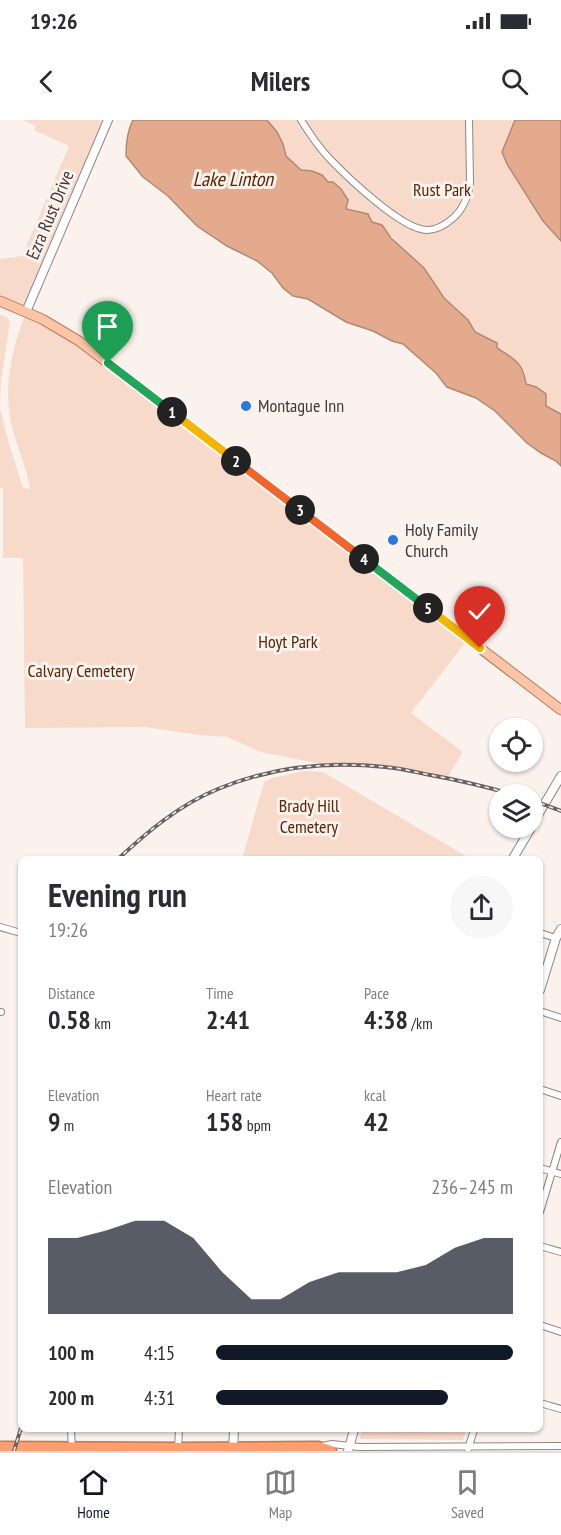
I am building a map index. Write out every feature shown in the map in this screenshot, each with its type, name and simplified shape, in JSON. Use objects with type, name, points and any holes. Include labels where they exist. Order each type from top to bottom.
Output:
[{"type":"highway","points":[[0,1447],[72,1449],[318,1447],[331,1451]]},
{"type":"main road","name":"Ezra Rust Drive","points":[[26,312],[110,120]]},
{"type":"main road","points":[[0,301],[59,328],[79,341],[561,710]]},
{"type":"main road","points":[[543,807],[561,777]]},
{"type":"main road","points":[[514,856],[525,838]]},
{"type":"main road","points":[[543,980],[561,929]]},
{"type":"main road","points":[[233,1449],[234,1432]]},
{"type":"main road","points":[[349,1448],[353,1432]]},
{"type":"street","points":[[302,120],[327,156],[354,182],[402,220],[411,226],[426,230],[439,227],[458,215],[468,194],[470,183],[469,120]]},
{"type":"street","points":[[0,927],[18,932]]},
{"type":"street","points":[[543,934],[556,938]]},
{"type":"street","points":[[543,1012],[561,1018]]},
{"type":"street","points":[[543,1090],[561,1096]]},
{"type":"street","points":[[543,1202],[561,1142]]},
{"type":"street","points":[[543,1169],[561,1174]]},
{"type":"street","points":[[543,1247],[561,1252]]},
{"type":"street","points":[[543,1326],[561,1332]]},
{"type":"street","points":[[543,1404],[561,1409]]},
{"type":"street","points":[[71,1432],[72,1449]]},
{"type":"street","points":[[178,1448],[179,1432]]},
{"type":"street","points":[[468,1449],[473,1432]]},
{"type":"street","points":[[318,1447],[332,1444],[349,1448],[468,1449],[561,1446]]},
{"type":"green space","points":[[23,120],[108,120],[26,312],[0,301],[0,259],[22,256],[69,146],[34,130],[36,126]]},
{"type":"green space","name":"Rust Park","points":[[267,120],[515,120],[506,139],[515,175],[543,221],[561,241],[561,414],[546,406],[536,387],[526,384],[525,372],[475,332],[468,320],[444,298],[424,268],[382,225],[372,222],[355,211],[345,209],[345,196],[340,189],[312,171],[302,170],[286,156],[277,132]]},
{"type":"green space","name":"Hoyt Park","points":[[26,312],[42,319],[468,639],[411,713],[463,752],[447,778],[387,767],[322,764],[261,752],[227,737],[145,727],[25,728],[23,558],[3,558],[0,408],[23,488],[30,489],[13,431],[8,401],[12,356]]},
{"type":"green space","points":[[0,315],[6,317],[10,322],[1,381],[0,408]]},
{"type":"green space","name":"Brady Hill Cemetery","points":[[304,771],[323,772],[466,856],[243,856],[264,782]]},
{"type":"green space","points":[[361,1432],[465,1432],[463,1440],[359,1439]]},
{"type":"water","name":"Lake Linton","points":[[133,120],[267,120],[277,132],[286,156],[301,170],[322,175],[328,182],[333,182],[341,189],[348,200],[346,209],[368,214],[372,222],[382,225],[391,238],[424,268],[444,298],[468,320],[475,332],[497,343],[497,348],[513,358],[520,366],[526,384],[546,394],[546,406],[561,414],[561,466],[527,443],[495,411],[476,398],[447,387],[436,373],[403,344],[346,322],[308,299],[293,296],[283,288],[272,273],[257,261],[227,246],[197,226],[168,196],[143,177],[126,156],[127,138]]},
{"type":"water","points":[[515,120],[561,120],[561,241],[543,221],[507,164],[502,152]]},
{"type":"railway","points":[[122,856],[152,829],[204,795],[238,781],[279,771],[321,766],[364,765],[408,770],[489,788]]},
{"type":"railway","points":[[543,804],[561,811]]},
{"type":"railway","points":[[14,1451],[20,1432]]},
{"type":"place","name":"Montague Inn","points":[[246,406]]},
{"type":"place","name":"Holy Family Church","points":[[393,540]]},
{"type":"route","points":[[108,363],[480,648]]},
{"type":"park label","name":"Calvary Cemetery","points":[[81,671]]}]
